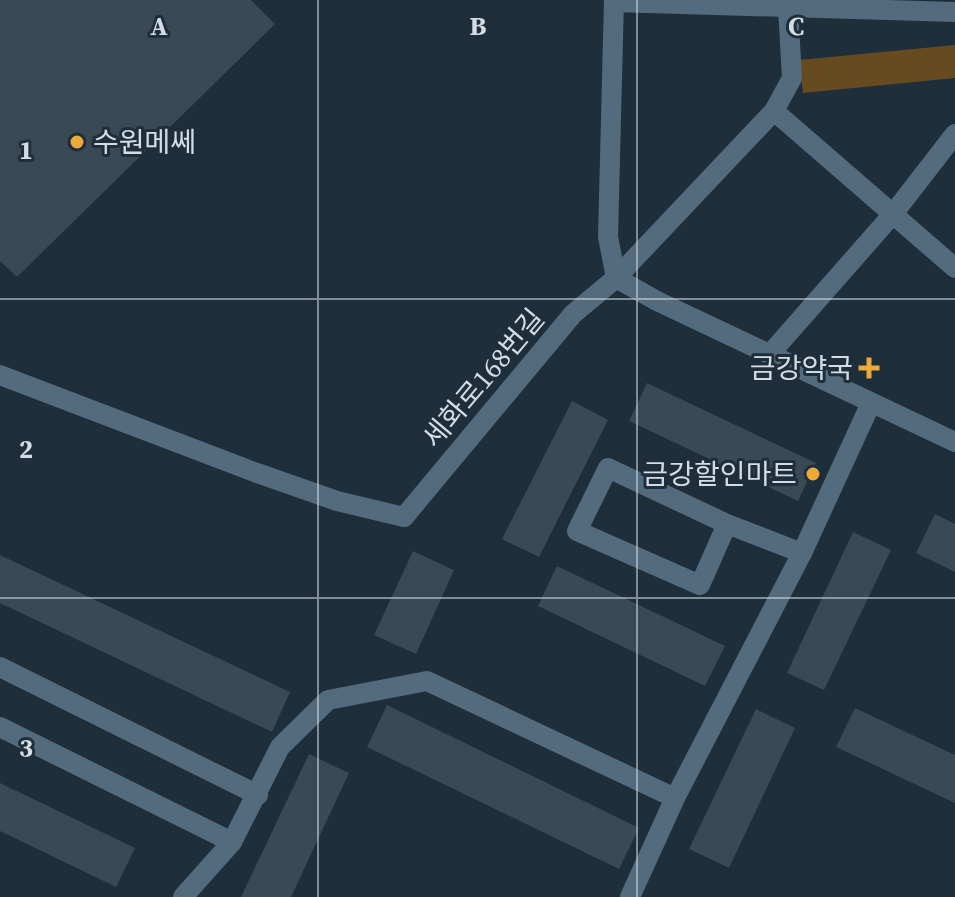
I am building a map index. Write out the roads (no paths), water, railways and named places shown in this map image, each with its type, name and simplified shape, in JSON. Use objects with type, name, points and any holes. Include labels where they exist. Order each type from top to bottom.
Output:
[{"type":"street","points":[[955,12],[909,5],[788,8],[614,1],[608,237],[616,278],[657,301],[955,442]]},
{"type":"street","points":[[616,278],[774,111],[792,78],[788,8]]},
{"type":"street","points":[[774,111],[955,268]]},
{"type":"street","points":[[770,354],[893,214],[955,134]]},
{"type":"street","name":"세화로168번길","points":[[0,375],[337,501],[404,517],[573,314],[616,278]]},
{"type":"street","points":[[630,897],[675,798],[802,553],[871,403]]},
{"type":"street","points":[[727,524],[700,585],[577,531],[608,468],[727,524],[802,553]]},
{"type":"street","points":[[0,667],[258,795]]},
{"type":"street","points":[[183,897],[232,842],[280,747],[328,700],[427,681],[675,798]]},
{"type":"street","points":[[0,727],[232,842]]},
{"type":"place","name":"수원메쎄","points":[[77,142]]},
{"type":"place","name":"금강약국","points":[[869,368]]},
{"type":"place","name":"금강할인마트","points":[[813,474]]}]
